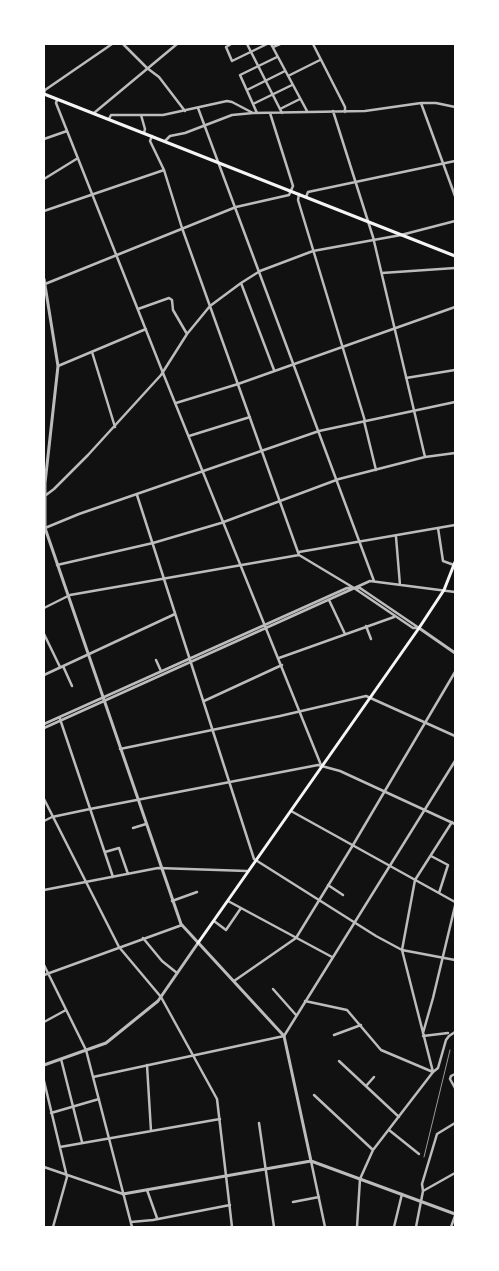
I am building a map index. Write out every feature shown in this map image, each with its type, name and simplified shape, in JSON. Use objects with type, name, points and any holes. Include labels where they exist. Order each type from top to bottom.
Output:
[{"type":"main road","points":[[44,93],[455,256]]},
{"type":"main road","points":[[198,943],[419,628],[444,590],[455,564]]},
{"type":"street","points":[[44,93],[45,90],[112,44]]},
{"type":"street","points":[[123,44],[159,77],[184,112]]},
{"type":"street","points":[[94,113],[177,44]]},
{"type":"street","points":[[231,44],[226,46],[232,61],[269,44],[307,111]]},
{"type":"street","points":[[247,44],[282,113]]},
{"type":"street","points":[[272,48],[280,44]]},
{"type":"street","points":[[312,44],[345,107],[344,112]]},
{"type":"street","points":[[257,113],[240,75],[277,57]]},
{"type":"street","points":[[288,76],[321,60]]},
{"type":"street","points":[[247,90],[285,71]]},
{"type":"street","points":[[253,104],[293,85]]},
{"type":"street","points":[[280,109],[300,99]]},
{"type":"street","points":[[58,100],[56,104],[322,765]]},
{"type":"street","points":[[109,119],[111,115],[115,114],[163,115],[184,112],[227,101],[253,113]]},
{"type":"street","points":[[165,141],[170,136],[205,126],[232,115],[307,111],[366,111],[436,103],[455,107]]},
{"type":"street","points":[[421,104],[455,196]]},
{"type":"street","points":[[198,108],[374,581]]},
{"type":"street","points":[[333,111],[374,240],[425,457]]},
{"type":"street","points":[[45,285],[236,207],[289,195],[293,186],[270,113]]},
{"type":"street","points":[[141,115],[145,129],[144,133]]},
{"type":"street","points":[[44,139],[67,131]]},
{"type":"street","points":[[152,136],[150,141],[164,170],[182,228],[299,554],[354,588],[394,617],[413,628],[419,628]]},
{"type":"street","points":[[44,179],[78,158]]},
{"type":"street","points":[[306,197],[308,192],[455,161]]},
{"type":"street","points":[[44,211],[164,170]]},
{"type":"street","points":[[299,194],[298,200],[364,421],[376,470]]},
{"type":"street","points":[[46,495],[115,427],[163,373],[186,334],[210,306],[240,283],[260,271],[313,251],[402,235],[455,221]]},
{"type":"street","points":[[382,273],[455,268]]},
{"type":"street","points":[[44,279],[58,366],[46,483],[44,529],[172,901],[182,925],[284,1036],[326,1227]]},
{"type":"street","points":[[240,283],[274,370]]},
{"type":"street","points":[[138,309],[169,298],[172,300],[173,310],[186,334]]},
{"type":"street","points":[[176,403],[238,384],[455,307]]},
{"type":"street","points":[[58,366],[146,329]]},
{"type":"street","points":[[92,352],[115,427]]},
{"type":"street","points":[[406,378],[455,370]]},
{"type":"street","points":[[44,529],[319,431],[455,402]]},
{"type":"street","points":[[189,436],[250,416]]},
{"type":"street","points":[[57,565],[153,543],[224,522],[337,480],[425,457],[455,453]]},
{"type":"street","points":[[137,495],[254,859],[402,950],[455,960]]},
{"type":"street","points":[[44,608],[68,596],[455,525]]},
{"type":"street","points":[[438,528],[443,561],[455,564]]},
{"type":"street","points":[[396,536],[400,585]]},
{"type":"street","points":[[266,626],[374,581],[455,592]]},
{"type":"street","points":[[44,728],[103,699],[347,588],[360,588],[455,653]]},
{"type":"street","points":[[329,600],[345,634]]},
{"type":"street","points":[[44,675],[175,614]]},
{"type":"street","points":[[279,658],[394,617]]},
{"type":"street","points":[[366,626],[371,639]]},
{"type":"street","points":[[44,634],[72,686]]},
{"type":"street","points":[[156,660],[160,671]]},
{"type":"street","points":[[103,699],[160,671],[190,660]]},
{"type":"street","points":[[204,701],[282,665]]},
{"type":"street","points":[[234,982],[296,938],[455,672]]},
{"type":"street","points":[[120,748],[300,712],[366,696],[455,736]]},
{"type":"street","points":[[44,724],[60,719]]},
{"type":"street","points":[[60,719],[113,877]]},
{"type":"street","points":[[93,1077],[284,1036],[455,761]]},
{"type":"street","points":[[44,820],[90,809],[322,765],[454,823],[415,880],[402,950],[433,1072]]},
{"type":"street","points":[[44,799],[119,947],[161,997],[217,1099],[232,1227]]},
{"type":"street","points":[[291,811],[455,902]]},
{"type":"street","points":[[133,828],[146,824]]},
{"type":"street","points":[[105,852],[119,848],[128,874]]},
{"type":"street","points":[[431,856],[448,865],[438,893]]},
{"type":"street","points":[[44,890],[161,868],[249,872]]},
{"type":"street","points":[[328,885],[343,895]]},
{"type":"street","points":[[172,901],[197,892]]},
{"type":"street","points":[[228,901],[332,957]]},
{"type":"street","points":[[423,1034],[455,906]]},
{"type":"street","points":[[214,922],[226,930],[241,908]]},
{"type":"street","points":[[46,974],[182,925]]},
{"type":"street","points":[[143,938],[162,961],[178,973]]},
{"type":"street","points":[[44,1065],[106,1043],[161,997],[198,943]]},
{"type":"street","points":[[44,965],[46,974],[86,1050],[132,1227]]},
{"type":"street","points":[[273,989],[296,1016]]},
{"type":"street","points":[[305,1001],[347,1010],[381,1050],[433,1072]]},
{"type":"street","points":[[44,1022],[66,1010]]},
{"type":"street","points":[[334,1035],[361,1025]]},
{"type":"street","points":[[357,1227],[360,1179],[373,1150],[438,1068],[446,1040],[455,1032]]},
{"type":"street","points":[[423,1034],[448,1033]]},
{"type":"street","points":[[61,1059],[83,1143]]},
{"type":"street","points":[[339,1061],[399,1117]]},
{"type":"street","points":[[147,1065],[151,1131]]},
{"type":"street","points":[[455,1074],[450,1079],[455,1088]]},
{"type":"street","points":[[366,1086],[374,1077]]},
{"type":"street","points":[[44,1081],[66,1174],[53,1227]]},
{"type":"street","points":[[314,1096],[373,1150]]},
{"type":"street","points":[[51,1113],[99,1099]]},
{"type":"street","points":[[60,1147],[220,1119]]},
{"type":"street","points":[[259,1123],[274,1227]]},
{"type":"street","points":[[416,1227],[423,1191],[422,1184],[437,1134],[455,1123]]},
{"type":"street","points":[[389,1130],[419,1154]]},
{"type":"street","points":[[44,1166],[123,1194],[311,1160],[455,1215],[451,1227]]},
{"type":"street","points":[[423,1191],[455,1173]]},
{"type":"street","points":[[147,1190],[157,1218]]},
{"type":"street","points":[[394,1227],[402,1194]]},
{"type":"street","points":[[293,1202],[319,1197]]},
{"type":"street","points":[[130,1222],[230,1205]]},
{"type":"railway","points":[[424,1157],[450,1050]]}]
